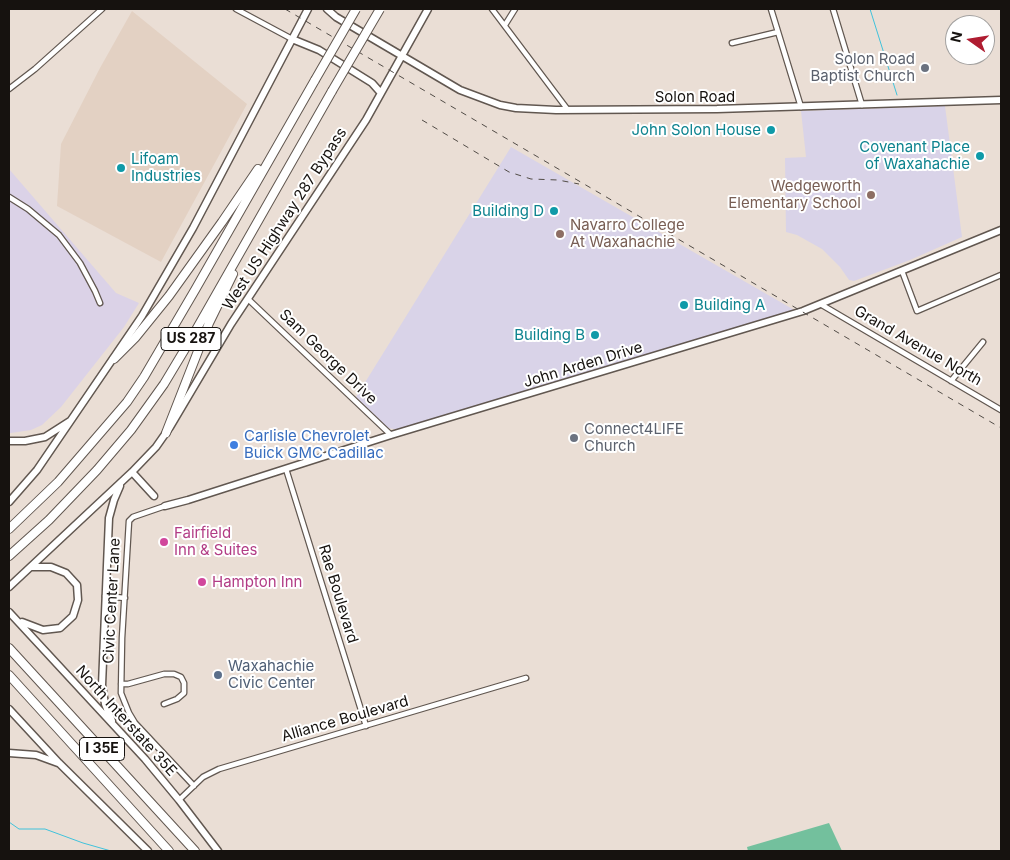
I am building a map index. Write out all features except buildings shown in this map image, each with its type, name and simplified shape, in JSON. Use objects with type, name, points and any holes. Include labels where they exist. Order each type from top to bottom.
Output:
[{"type":"highway","name":"US 287","points":[[9,529],[58,482],[126,402],[144,377],[356,9]]},
{"type":"highway","name":"US 287","points":[[9,556],[83,486],[131,430],[164,384],[380,9]]},
{"type":"highway","points":[[114,359],[135,338],[169,296],[260,166],[270,157]]},
{"type":"highway","points":[[166,433],[209,323],[263,211]]},
{"type":"highway","name":"I 35E","points":[[9,648],[195,851]]},
{"type":"highway","name":"I 35E","points":[[9,675],[169,851]]},
{"type":"main road","points":[[9,502],[37,470],[142,316],[193,228],[308,9]]},
{"type":"main road","name":"Solon Road","points":[[327,9],[460,90],[500,105],[516,108],[568,110],[717,109],[1001,100]]},
{"type":"main road","name":"West US Highway 287 Bypass","points":[[9,587],[132,472],[148,456],[166,433],[224,335],[366,120],[428,9]]},
{"type":"main road","points":[[292,39],[319,50],[334,59],[372,83],[380,92]]},
{"type":"main road","name":"John Arden Drive","points":[[165,506],[391,435],[822,305],[902,271],[1000,233]]},
{"type":"main road","points":[[9,441],[25,441],[45,436],[73,418]]},
{"type":"main road","points":[[132,472],[154,496]]},
{"type":"main road","points":[[115,727],[105,704],[102,685],[109,518],[122,481]]},
{"type":"main road","points":[[11,614],[30,626],[47,631],[64,626],[76,612],[78,590],[70,576],[55,567],[31,567]]},
{"type":"main road","name":"North Interstate 35E","points":[[11,614],[145,759],[218,851]]},
{"type":"main road","points":[[9,709],[59,763],[148,851]]},
{"type":"main road","points":[[9,753],[36,756],[59,763]]},
{"type":"street","points":[[9,89],[42,64],[102,9]]},
{"type":"street","points":[[236,9],[292,39]]},
{"type":"street","points":[[492,9],[568,110]]},
{"type":"street","points":[[505,25],[515,9]]},
{"type":"street","points":[[771,9],[801,107]]},
{"type":"street","points":[[833,9],[862,105]]},
{"type":"street","points":[[732,43],[778,32]]},
{"type":"street","points":[[9,197],[28,209],[59,235],[80,263],[96,291],[100,304]]},
{"type":"street","points":[[902,271],[917,311],[1001,275]]},
{"type":"street","name":"Sam George Drive","points":[[248,299],[391,435]]},
{"type":"street","name":"Grand Avenue North","points":[[822,305],[1001,410]]},
{"type":"street","points":[[951,381],[983,342]]},
{"type":"street","name":"Rae Boulevard","points":[[286,469],[366,726]]},
{"type":"street","name":"Civic Center Lane","points":[[165,506],[133,517],[129,521],[121,684],[124,702],[135,723],[194,786]]},
{"type":"street","points":[[105,596],[125,598]]},
{"type":"street","points":[[121,684],[128,684],[164,674],[174,674],[181,677],[184,684],[184,692],[176,699],[164,704]]},
{"type":"street","name":"Alliance Boulevard","points":[[179,800],[203,777],[219,769],[526,678]]},
{"type":"shaded area","points":[[132,11],[247,104],[161,262],[57,206],[61,144]]},
{"type":"shaded area","name":"Wedgeworth Elementary School","points":[[945,106],[962,237],[910,260],[854,281],[849,280],[840,267],[822,249],[797,235],[786,232],[785,158],[806,157],[801,111]]},
{"type":"shaded area","name":"Navarro College At Waxahachie","points":[[511,147],[796,311],[401,430],[388,428],[356,397]]},
{"type":"shaded area","points":[[9,169],[116,293],[139,303],[124,327],[61,407],[42,425],[31,430],[11,433],[9,433]]},
{"type":"green space","points":[[829,823],[842,851],[748,851],[747,847]]},
{"type":"waterway","points":[[870,9],[897,95]]},
{"type":"waterway","points":[[9,822],[19,829],[45,829],[111,851]]},
{"type":"railway","points":[[285,9],[1001,428]]},
{"type":"railway","points":[[422,120],[509,172],[531,179],[558,180],[579,184]]},
{"type":"place","name":"Solon Road Baptist Church","points":[[925,68]]},
{"type":"place","name":"John Solon House","points":[[771,130]]},
{"type":"place","name":"Covenant Place of Waxahachie","points":[[980,156]]},
{"type":"place","name":"Lifoam Industries","points":[[121,168]]},
{"type":"place","name":"Wedgeworth Elementary School","points":[[871,195]]},
{"type":"place","name":"Building D","points":[[554,211]]},
{"type":"place","name":"Navarro College At Waxahachie","points":[[560,234]]},
{"type":"place","name":"Building A","points":[[684,305]]},
{"type":"place","name":"Building B","points":[[595,335]]},
{"type":"place","name":"Connect4LIFE Church","points":[[574,438]]},
{"type":"place","name":"Carlisle Chevrolet Buick GMC Cadillac","points":[[234,445]]},
{"type":"place","name":"Fairfield Inn & Suites","points":[[164,542]]},
{"type":"place","name":"Hampton Inn","points":[[202,582]]},
{"type":"place","name":"Waxahachie Civic Center","points":[[218,675]]}]
